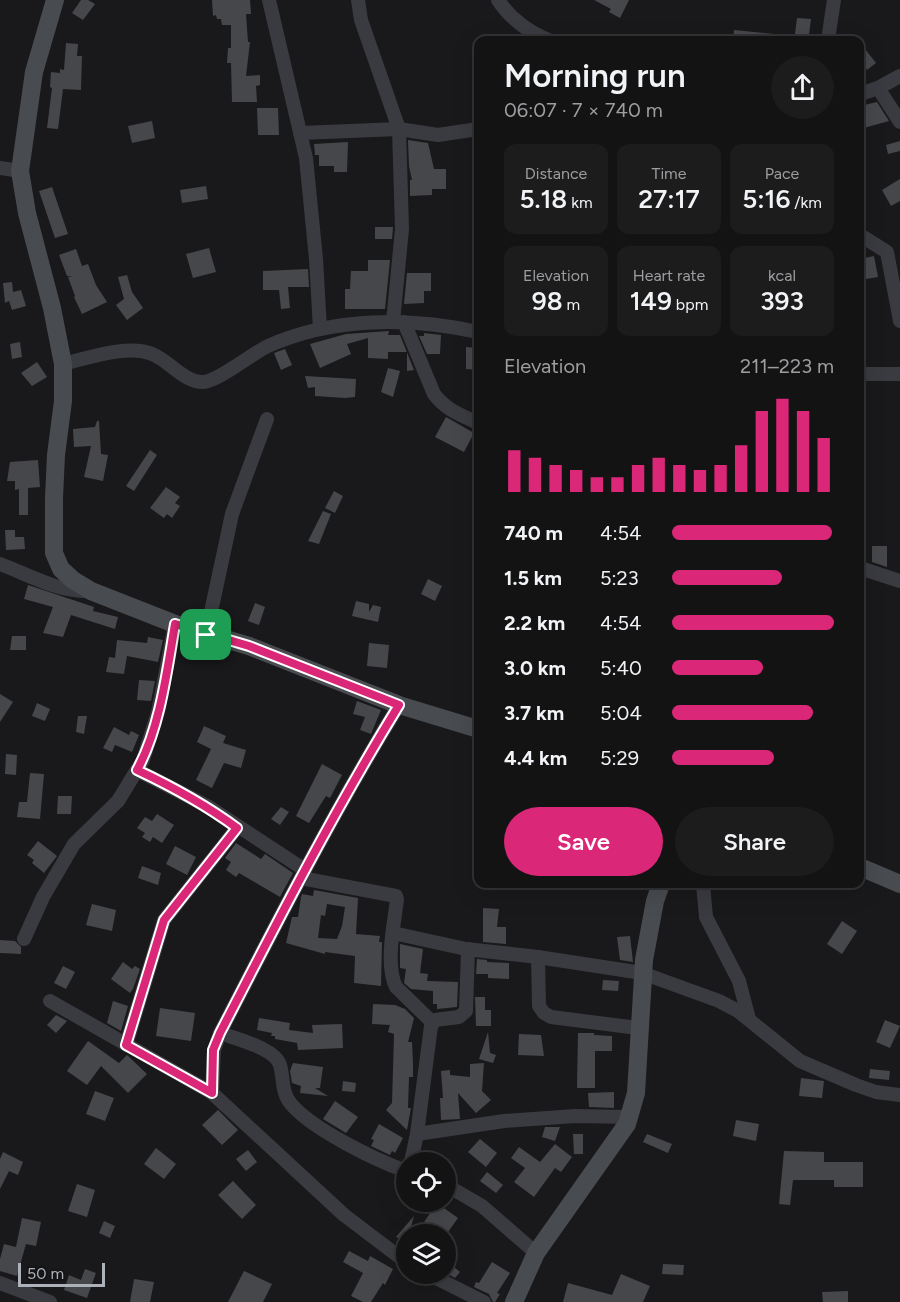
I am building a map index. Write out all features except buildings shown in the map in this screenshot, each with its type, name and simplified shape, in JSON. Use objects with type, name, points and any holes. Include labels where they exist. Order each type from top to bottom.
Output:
[{"type":"street","points":[[55,0],[34,72],[21,171],[27,213],[52,308],[63,364],[63,401],[55,488],[54,553],[61,569],[91,591],[175,624],[249,646],[399,705],[474,728]]},
{"type":"street","points":[[269,0],[300,133],[311,195],[320,328]]},
{"type":"street","points":[[358,0],[361,20],[399,129],[402,229],[399,322],[441,404],[452,412],[474,421]]},
{"type":"street","points":[[498,0],[504,10],[524,27],[541,36]]},
{"type":"street","points":[[829,36],[834,0]]},
{"type":"street","points":[[864,93],[900,76]]},
{"type":"street","points":[[878,88],[900,122]]},
{"type":"street","points":[[300,133],[399,129],[438,135],[474,130]]},
{"type":"street","points":[[0,168],[21,171]]},
{"type":"street","points":[[864,238],[887,252],[900,321]]},
{"type":"street","points":[[63,364],[133,351],[150,353],[165,360],[187,378],[203,382],[267,347],[320,328],[399,322],[474,331]]},
{"type":"street","points":[[864,374],[900,374]]},
{"type":"street","points":[[206,635],[232,514],[267,419]]},
{"type":"street","points":[[0,564],[59,588],[76,592],[91,591]]},
{"type":"street","points":[[864,569],[900,581]]},
{"type":"street","points":[[24,939],[42,897],[74,844],[118,801],[143,760],[158,712],[175,624]]},
{"type":"street","points":[[212,1093],[213,1050],[220,1033],[303,874],[399,705]]},
{"type":"street","points":[[137,770],[209,807],[303,874],[344,887],[393,894],[398,900],[393,933],[392,980],[396,987],[432,1022]]},
{"type":"street","points":[[126,1045],[164,920],[237,828]]},
{"type":"street","points":[[864,869],[900,884]]},
{"type":"street","points":[[514,1302],[536,1253],[627,1124],[636,1093],[642,973],[655,901],[660,888]]},
{"type":"street","points":[[703,888],[706,917],[739,981],[749,1019]]},
{"type":"street","points":[[393,933],[468,949],[642,973],[719,1001],[749,1019],[800,1061],[876,1092],[900,1095]]},
{"type":"street","points":[[432,1022],[459,1017],[466,1011],[468,949]]},
{"type":"street","points":[[538,957],[539,1006],[551,1017],[638,1028]]},
{"type":"street","points":[[50,1001],[212,1093],[344,1215],[396,1254]]},
{"type":"street","points":[[413,1152],[432,1022]]},
{"type":"street","points":[[220,1033],[265,1049],[275,1056],[280,1064],[284,1094],[292,1105],[315,1124],[370,1156],[396,1167]]},
{"type":"street","points":[[417,1134],[504,1121],[575,1116],[629,1117]]},
{"type":"street","points":[[456,1191],[482,1206],[536,1253]]},
{"type":"street","points":[[0,1283],[50,1302]]},
{"type":"street","points":[[448,1284],[484,1302]]},
{"type":"route","points":[[175,624],[206,635],[249,646],[399,705],[304,870],[216,1041],[213,1050],[212,1093],[126,1045],[164,920],[237,828],[209,807],[137,770],[143,760],[158,712],[175,624]]}]
